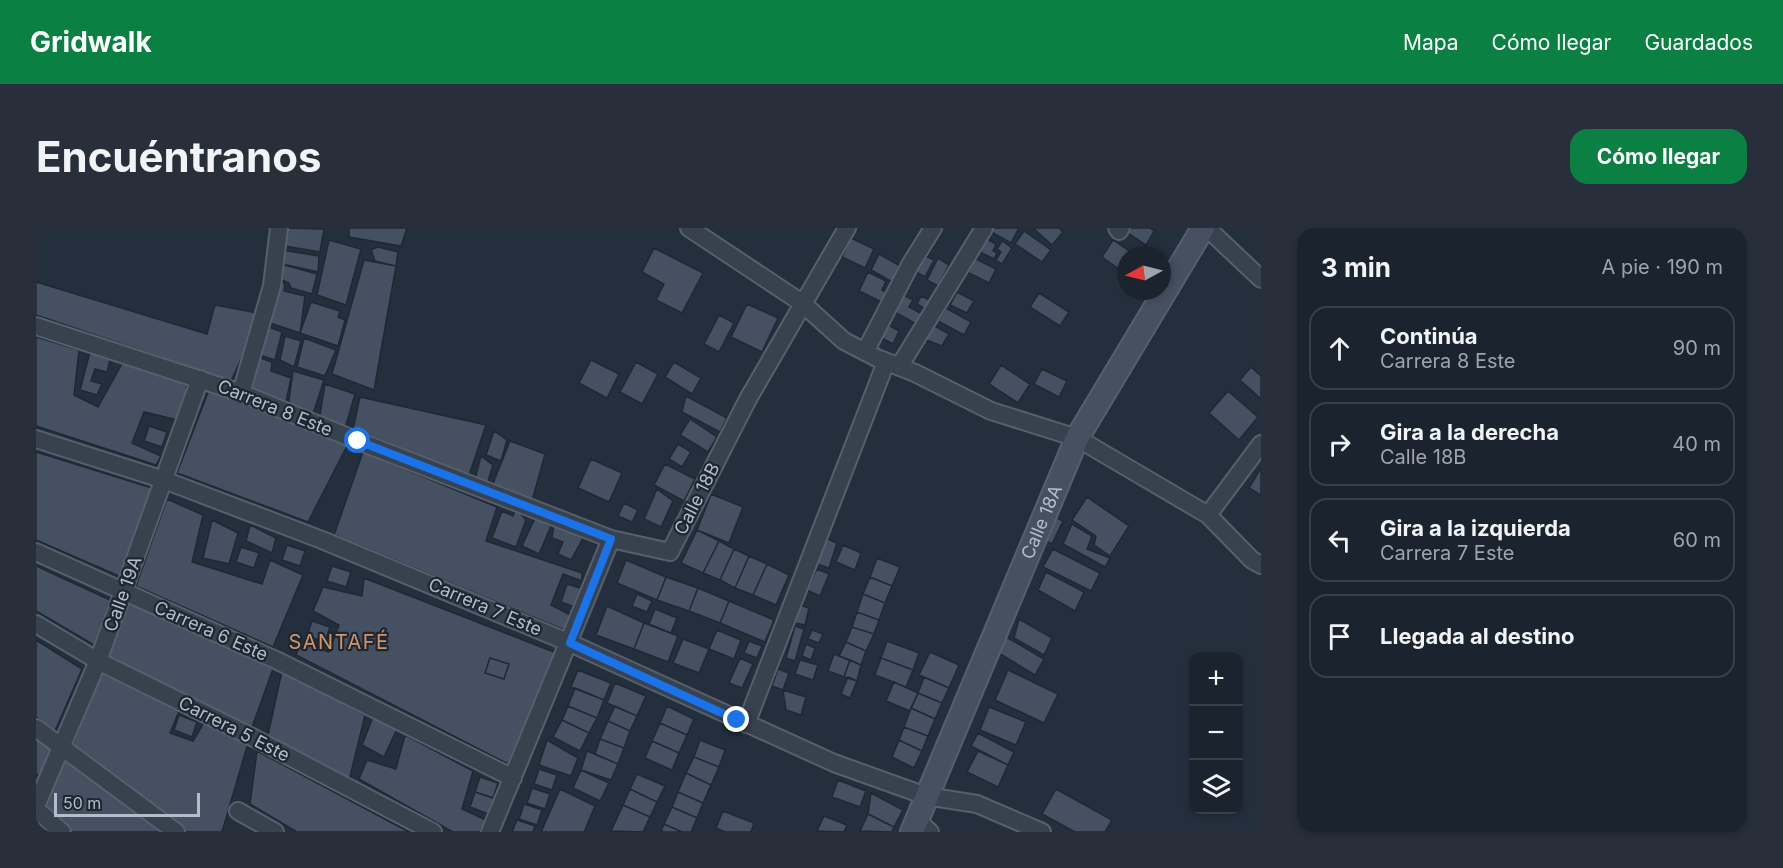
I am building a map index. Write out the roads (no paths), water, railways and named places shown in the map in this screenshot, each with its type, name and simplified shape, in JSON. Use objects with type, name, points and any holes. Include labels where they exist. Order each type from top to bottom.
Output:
[{"type":"street","points":[[241,393],[272,286],[279,228]]},
{"type":"street","points":[[689,228],[802,303],[844,341],[991,411],[1077,438],[1209,515],[1252,561],[1261,565]]},
{"type":"street","points":[[802,303],[847,228]]},
{"type":"street","points":[[865,352],[910,265],[933,228]]},
{"type":"street","points":[[746,724],[893,364],[984,228]]},
{"type":"street","points":[[1205,228],[1261,279]]},
{"type":"street","name":"Calle 18A","points":[[919,828],[926,796],[1077,438],[1205,228]]},
{"type":"street","name":"Calle 18B","points":[[611,539],[670,552],[748,399],[802,303]]},
{"type":"street","name":"Carrera 8 Este","points":[[36,326],[241,393],[611,539]]},
{"type":"street","name":"Calle 19A","points":[[36,807],[98,661],[200,379]]},
{"type":"street","name":"Carrera 7 Este","points":[[36,439],[164,480],[322,540],[570,643],[834,763],[926,796],[977,804],[1042,832]]},
{"type":"street","points":[[1209,515],[1261,444]]},
{"type":"street","points":[[490,832],[570,643],[611,539]]},
{"type":"street","name":"Carrera 6 Este","points":[[36,552],[276,660],[513,778]]},
{"type":"street","name":"Carrera 5 Este","points":[[36,624],[98,661],[254,738],[433,832]]},
{"type":"street","points":[[36,728],[176,832]]},
{"type":"street","points":[[36,807],[62,832]]},
{"type":"street","points":[[238,811],[274,832]]},
{"type":"district","name":"SANTAFÉ","points":[[339,642]]}]
